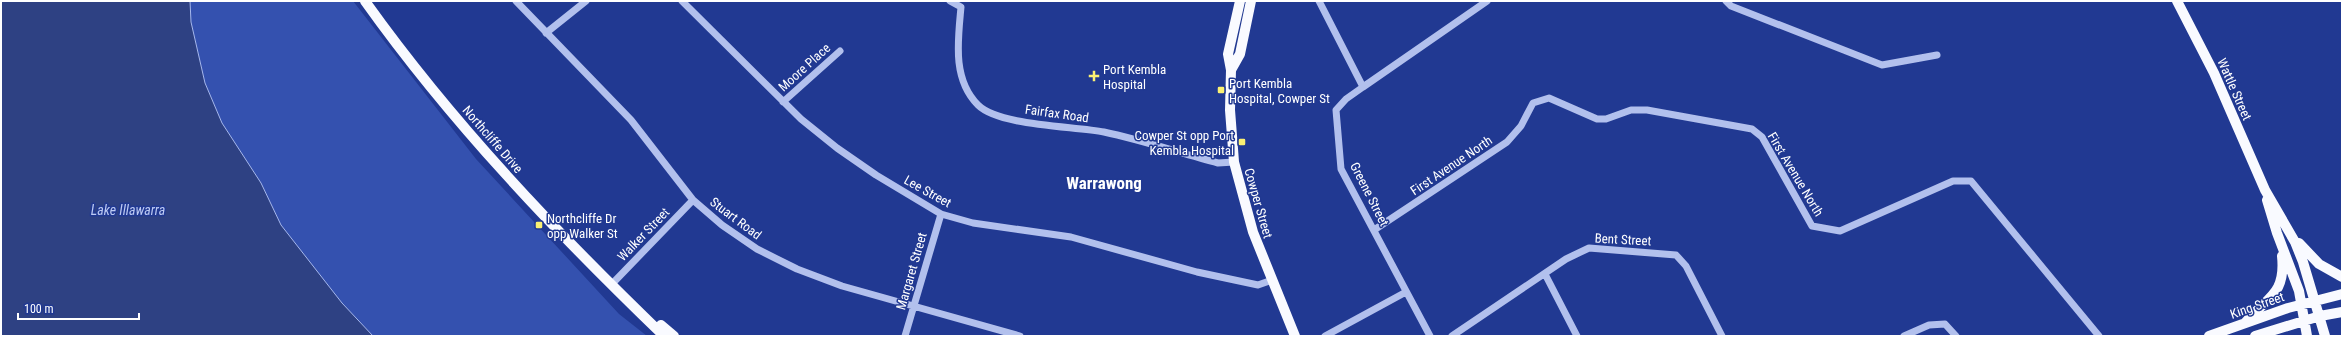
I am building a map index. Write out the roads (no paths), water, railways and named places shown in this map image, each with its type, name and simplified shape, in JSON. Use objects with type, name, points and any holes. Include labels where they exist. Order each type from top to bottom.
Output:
[{"type":"main road","name":"Northcliffe Drive","points":[[365,1],[480,146],[550,223],[664,336]]},
{"type":"main road","name":"Cowper Street","points":[[1240,1],[1228,54],[1232,70],[1230,110],[1234,162],[1253,232],[1294,336]]},
{"type":"main road","points":[[1243,36],[1242,25],[1237,12],[1242,9],[1246,1]]},
{"type":"main road","name":"Cowper Street","points":[[1232,70],[1240,54],[1252,1]]},
{"type":"main road","name":"Wattle Street","points":[[2177,1],[2214,73],[2265,190],[2281,244],[2302,304],[2307,335]]},
{"type":"main road","name":"Wattle Street","points":[[2265,190],[2291,232],[2303,262],[2325,336]]},
{"type":"main road","points":[[2291,232],[2305,250],[2319,264],[2342,277]]},
{"type":"main road","points":[[2245,323],[2259,306],[2275,293],[2281,284],[2283,269],[2281,244]]},
{"type":"main road","name":"Northcliffe Drive","points":[[611,285],[674,336]]},
{"type":"main road","name":"King Street","points":[[2209,336],[2302,304],[2342,294]]},
{"type":"main road","points":[[2256,336],[2305,320],[2342,312]]},
{"type":"main road","points":[[1294,336],[1304,336]]},
{"type":"street","name":"Stuart Road","points":[[516,1],[631,120],[692,200],[722,225],[757,249],[797,269],[842,286],[1020,336]]},
{"type":"street","points":[[546,33],[586,1]]},
{"type":"street","name":"Lee Street","points":[[682,1],[783,102],[836,148],[876,175],[941,214],[973,223],[1071,237],[1197,272],[1258,285],[1272,280]]},
{"type":"street","name":"Fairfax Road","points":[[950,1],[961,7],[959,67],[967,90],[978,105],[990,113],[1006,118],[1104,132],[1218,163],[1234,162]]},
{"type":"street","points":[[1319,1],[1363,87],[1487,1]]},
{"type":"street","points":[[1726,1],[1731,6],[1882,65],[1937,55]]},
{"type":"street","name":"Moore Place","points":[[783,102],[840,51]]},
{"type":"street","name":"Greene Street","points":[[1363,87],[1346,99],[1336,110],[1341,169],[1430,336]]},
{"type":"street","name":"First Avenue North","points":[[1374,230],[1507,142],[1521,126],[1533,103],[1549,98],[1597,119],[1606,119],[1631,110],[1647,110],[1752,129],[1762,137],[1812,226],[1840,231],[1952,181],[1971,181],[2099,336]]},
{"type":"street","name":"Walker Street","points":[[611,285],[692,200]]},
{"type":"street","name":"Margaret Street","points":[[905,336],[941,214]]},
{"type":"street","name":"Bent Street","points":[[1452,336],[1566,259],[1589,248],[1676,255],[1686,266],[1722,336]]},
{"type":"street","points":[[1545,274],[1577,336]]},
{"type":"street","points":[[1325,336],[1406,292]]},
{"type":"street","points":[[1904,336],[1929,325],[1946,324],[1956,336]]},
{"type":"water","name":"Lake Illawarra","points":[[1,1],[190,1],[191,22],[205,83],[222,123],[261,183],[281,225],[342,303],[373,336],[1,336]]},
{"type":"place","name":"Port Kembla Hospital","points":[[1094,76]]},
{"type":"place","name":"Port Kembla Hospital, Cowper St","points":[[1221,90]]},
{"type":"place","name":"Cowper St opp Port Kembla Hospital","points":[[1242,142]]},
{"type":"place","name":"Northcliffe Dr opp Walker St","points":[[539,225]]},
{"type":"district","name":"Warrawong","points":[[1104,183]]}]
